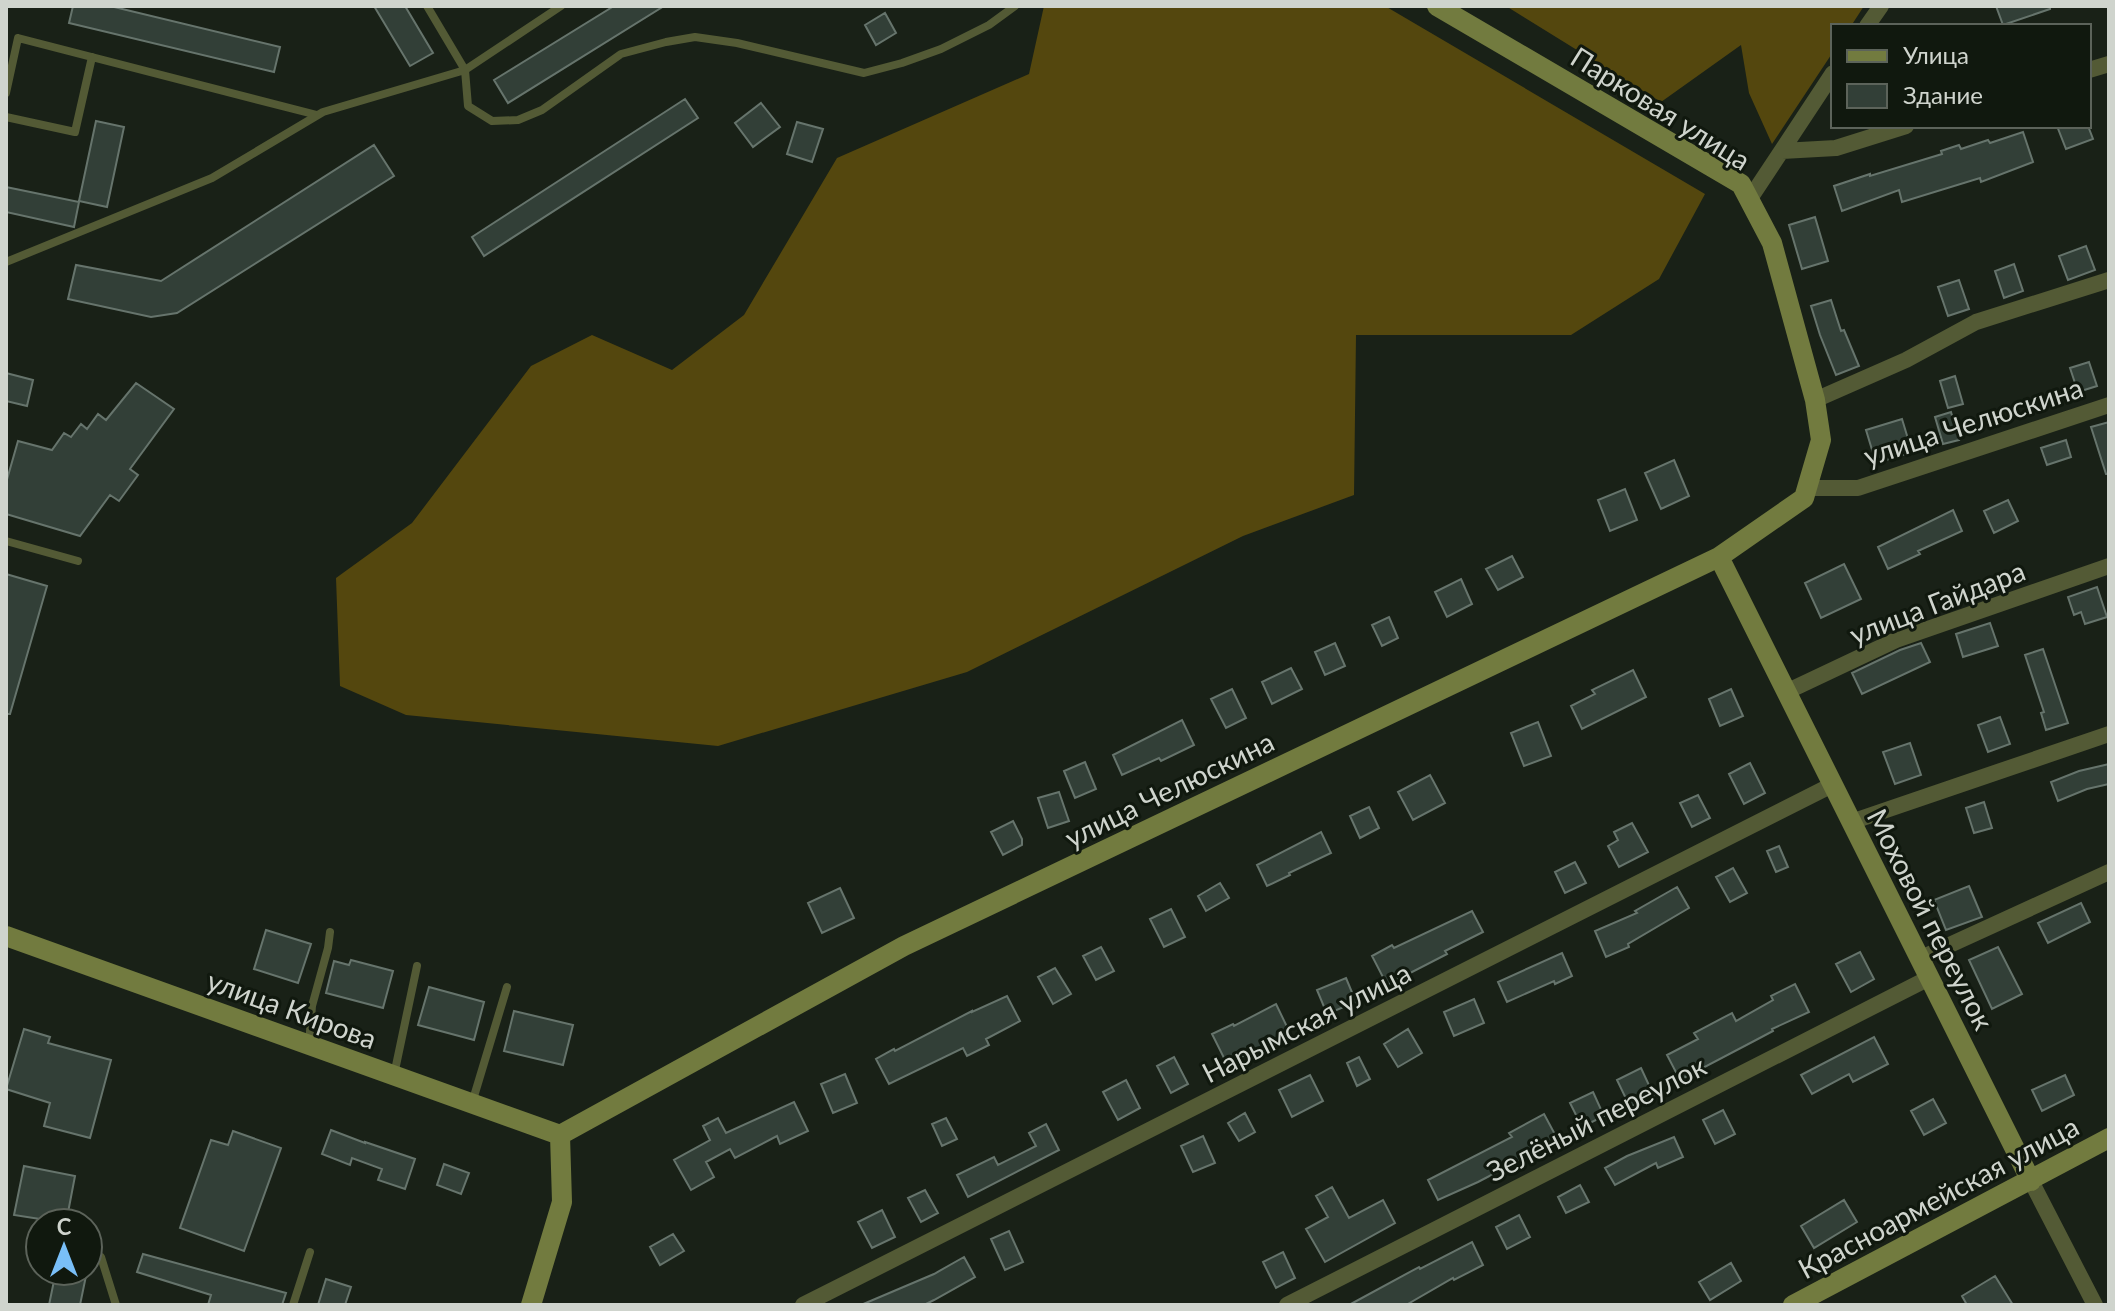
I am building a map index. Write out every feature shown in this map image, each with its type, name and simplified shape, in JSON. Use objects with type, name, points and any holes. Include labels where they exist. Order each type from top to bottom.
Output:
[{"type":"street","name":"Парковая улица","points":[[1437,6],[1741,184],[1772,243],[1815,400],[1821,440],[1805,493]]},
{"type":"street","points":[[1868,24],[1881,6]]},
{"type":"street","points":[[1749,200],[1831,76]]},
{"type":"street","points":[[1782,151],[1836,148],[1900,128]]},
{"type":"street","points":[[1815,400],[1906,360],[1976,322],[2109,280]]},
{"type":"street","name":"улица Челюскина","points":[[560,1135],[904,946],[1719,557],[1805,493],[1858,488],[2109,405]]},
{"type":"street","name":"Моховой переулок","points":[[1719,557],[2095,1305]]},
{"type":"street","name":"улица Гайдара","points":[[1786,692],[1896,640],[2109,566]]},
{"type":"street","points":[[1851,822],[2109,734]]},
{"type":"street","name":"Нарымская улица","points":[[803,1305],[1832,785]]},
{"type":"street","name":"Зелёный переулок","points":[[1287,1305],[2109,872]]},
{"type":"street","name":"улица Кирова","points":[[6,936],[560,1135]]},
{"type":"street","points":[[531,1305],[562,1202],[560,1135]]},
{"type":"street","name":"Красноармейская улица","points":[[1793,1305],[2109,1138]]},
{"type":"lane","points":[[427,6],[465,70],[468,106],[492,121],[518,120],[542,110],[621,54],[666,42],[695,37],[737,43],[864,73],[941,49],[989,25],[1015,6]]},
{"type":"lane","points":[[6,262],[212,178],[317,115],[465,70],[561,6]]},
{"type":"lane","points":[[6,93],[18,38],[317,115]]},
{"type":"lane","points":[[6,117],[75,132],[92,57]]},
{"type":"lane","points":[[6,541],[78,561]]},
{"type":"lane","points":[[309,1045],[312,1006],[330,932]]},
{"type":"lane","points":[[394,1076],[417,966]]},
{"type":"lane","points":[[472,1103],[507,987]]},
{"type":"lane","points":[[293,1305],[310,1252]]},
{"type":"lane","points":[[104,1267],[116,1305]]},
{"type":"shaded area","points":[[1044,6],[1385,6],[1705,194],[1659,279],[1571,335],[1356,335],[1354,495],[1243,536],[967,672],[718,746],[406,715],[340,686],[336,578],[412,523],[531,366],[592,335],[672,370],[744,315],[837,158],[1029,74]]},
{"type":"shaded area","points":[[1506,6],[1864,6],[1852,24],[1831,24],[1831,55],[1772,144],[1749,93],[1741,45],[1661,102]]},
{"type":"building","points":[[73,6],[110,6],[280,47],[274,72],[69,23]]},
{"type":"building","points":[[374,6],[405,6],[433,53],[410,66]]},
{"type":"building","points":[[614,6],[664,6],[508,103],[494,80]]},
{"type":"building","points":[[1996,6],[2050,6],[2050,9],[2003,24]]},
{"type":"building","points":[[885,13],[896,33],[876,45],[865,25]]},
{"type":"building","points":[[685,99],[698,118],[484,256],[472,237]]},
{"type":"building","points":[[761,103],[780,127],[753,147],[735,123]]},
{"type":"building","points":[[96,121],[124,127],[107,207],[79,201]]},
{"type":"building","points":[[797,122],[823,129],[812,162],[787,154]]},
{"type":"building","points":[[2058,128],[2089,128],[2093,139],[2066,149]]},
{"type":"building","points":[[2023,132],[2033,162],[1981,182],[1980,178],[1902,202],[1899,190],[1842,211],[1834,186],[1942,154],[1941,151],[1959,145],[1961,149]]},
{"type":"building","points":[[374,145],[394,176],[177,313],[151,317],[68,299],[76,265],[161,281]]},
{"type":"building","points":[[6,187],[79,202],[74,227],[6,212]]},
{"type":"building","points":[[1815,217],[1828,261],[1802,269],[1789,225]]},
{"type":"building","points":[[2086,246],[2095,270],[2068,280],[2059,256]]},
{"type":"building","points":[[2014,264],[2023,291],[2004,298],[1995,271]]},
{"type":"building","points":[[1959,280],[1969,309],[1948,316],[1938,287]]},
{"type":"building","points":[[1831,300],[1841,331],[1844,330],[1859,366],[1836,375],[1811,306]]},
{"type":"building","points":[[2089,362],[2097,386],[2078,392],[2070,368]]},
{"type":"building","points":[[6,373],[33,380],[27,406],[6,401]]},
{"type":"building","points":[[1955,376],[1963,404],[1948,408],[1940,381]]},
{"type":"building","points":[[136,383],[174,409],[130,469],[138,475],[119,501],[110,495],[80,536],[6,514],[6,483],[18,441],[52,450],[64,433],[71,437],[81,424],[87,429],[98,414],[106,420]]},
{"type":"building","points":[[1951,412],[1959,440],[1943,444],[1935,417]]},
{"type":"building","points":[[1902,419],[1912,452],[1876,463],[1866,430]]},
{"type":"building","points":[[2109,422],[2109,474],[2106,474],[2091,427]]},
{"type":"building","points":[[2066,440],[2071,457],[2047,465],[2041,448]]},
{"type":"building","points":[[1674,460],[1689,496],[1661,509],[1645,473]]},
{"type":"building","points":[[1625,489],[1637,520],[1610,531],[1598,500]]},
{"type":"building","points":[[2008,500],[2018,521],[1994,533],[1984,511]]},
{"type":"building","points":[[1953,510],[1962,531],[1888,569],[1878,547]]},
{"type":"building","points":[[1512,556],[1523,577],[1498,590],[1486,569]]},
{"type":"building","points":[[1844,564],[1861,599],[1821,618],[1805,583]]},
{"type":"building","points":[[6,574],[47,586],[10,714],[6,714]]},
{"type":"building","points":[[1461,579],[1472,604],[1447,617],[1435,592]]},
{"type":"building","points":[[2097,587],[2107,617],[2085,624],[2081,612],[2074,615],[2068,597]]},
{"type":"building","points":[[1389,617],[1398,638],[1382,646],[1372,625]]},
{"type":"building","points":[[1990,623],[1998,646],[1963,657],[1956,634]]},
{"type":"building","points":[[1335,643],[1345,666],[1325,675],[1315,652]]},
{"type":"building","points":[[1921,643],[1930,662],[1862,694],[1852,673]]},
{"type":"building","points":[[2043,649],[2068,723],[2046,730],[2041,713],[2044,712],[2025,655]]},
{"type":"building","points":[[1291,668],[1302,689],[1272,704],[1262,682]]},
{"type":"building","points":[[1633,670],[1646,697],[1582,729],[1571,706],[1595,694],[1592,690]]},
{"type":"building","points":[[1232,689],[1246,718],[1226,728],[1211,699]]},
{"type":"building","points":[[1731,689],[1743,716],[1720,726],[1709,699]]},
{"type":"building","points":[[2000,717],[2010,744],[1988,752],[1978,725]]},
{"type":"building","points":[[1182,720],[1194,745],[1122,775],[1113,755]]},
{"type":"building","points":[[1538,722],[1551,756],[1524,766],[1511,733]]},
{"type":"building","points":[[1910,743],[1921,775],[1895,784],[1883,752]]},
{"type":"building","points":[[1085,762],[1096,789],[1075,798],[1064,771]]},
{"type":"building","points":[[1750,763],[1765,793],[1744,804],[1729,774]]},
{"type":"building","points":[[2109,764],[2109,784],[2058,801],[2051,782]]},
{"type":"building","points":[[1430,775],[1445,803],[1413,820],[1398,792]]},
{"type":"building","points":[[1059,792],[1069,821],[1048,828],[1038,798]]},
{"type":"building","points":[[1698,795],[1710,818],[1692,827],[1680,803]]},
{"type":"building","points":[[1984,802],[1992,828],[1974,833],[1966,808]]},
{"type":"building","points":[[1369,807],[1379,828],[1360,838],[1350,816]]},
{"type":"building","points":[[1013,821],[1022,845],[1003,855],[991,832]]},
{"type":"building","points":[[1632,823],[1648,852],[1619,867],[1608,846],[1618,840],[1614,832]]},
{"type":"building","points":[[1321,832],[1331,853],[1267,886],[1257,865]]},
{"type":"building","points":[[1779,846],[1788,867],[1776,872],[1767,851]]},
{"type":"building","points":[[1575,862],[1586,883],[1565,893],[1555,872]]},
{"type":"building","points":[[1733,868],[1747,893],[1730,902],[1716,877]]},
{"type":"building","points":[[1220,883],[1229,898],[1206,911],[1198,896]]},
{"type":"building","points":[[1969,886],[1982,917],[1946,930],[1934,900]]},
{"type":"building","points":[[1677,887],[1689,908],[1628,944],[1629,947],[1606,957],[1595,931],[1637,913],[1635,911]]},
{"type":"building","points":[[840,888],[854,918],[822,933],[808,903]]},
{"type":"building","points":[[2081,903],[2090,922],[2048,943],[2038,923]]},
{"type":"building","points":[[1171,909],[1185,937],[1164,947],[1150,919]]},
{"type":"building","points":[[1472,911],[1483,932],[1387,985],[1372,956]]},
{"type":"building","points":[[266,930],[311,944],[298,983],[254,969]]},
{"type":"building","points":[[1101,947],[1114,971],[1096,980],[1083,956]]},
{"type":"building","points":[[1998,947],[2022,994],[1992,1009],[1969,960]]},
{"type":"building","points":[[1860,952],[1874,979],[1851,992],[1836,964]]},
{"type":"building","points":[[1562,953],[1572,976],[1507,1002],[1498,982]]},
{"type":"building","points":[[351,960],[393,971],[383,1008],[326,993],[334,961],[349,965]]},
{"type":"building","points":[[1055,968],[1071,994],[1053,1004],[1038,977]]},
{"type":"building","points":[[1346,978],[1356,1002],[1327,1014],[1317,990]]},
{"type":"building","points":[[1795,984],[1809,1012],[1680,1080],[1667,1055],[1698,1039],[1694,1033],[1732,1013],[1736,1021],[1773,1000],[1771,996]]},
{"type":"building","points":[[429,987],[484,1002],[474,1040],[418,1025]]},
{"type":"building","points":[[1007,996],[1020,1021],[986,1039],[989,1045],[967,1056],[963,1048],[889,1084],[876,1059]]},
{"type":"building","points":[[1474,999],[1484,1023],[1454,1036],[1444,1012]]},
{"type":"building","points":[[1276,1004],[1290,1033],[1227,1064],[1212,1034]]},
{"type":"building","points":[[514,1011],[573,1025],[563,1065],[504,1051]]},
{"type":"building","points":[[24,1029],[50,1037],[48,1043],[111,1060],[90,1138],[44,1126],[50,1103],[6,1089]]},
{"type":"building","points":[[1408,1029],[1422,1053],[1398,1067],[1384,1044]]},
{"type":"building","points":[[1874,1037],[1888,1064],[1853,1082],[1849,1074],[1812,1094],[1801,1075]]},
{"type":"building","points":[[1174,1057],[1188,1084],[1171,1093],[1157,1066]]},
{"type":"building","points":[[1359,1057],[1370,1079],[1357,1086],[1347,1063]]},
{"type":"building","points":[[1641,1068],[1654,1096],[1630,1107],[1617,1080]]},
{"type":"building","points":[[845,1074],[857,1103],[833,1113],[821,1084]]},
{"type":"building","points":[[1310,1075],[1323,1101],[1292,1117],[1279,1090]]},
{"type":"building","points":[[2065,1075],[2074,1095],[2042,1111],[2032,1090]]},
{"type":"building","points":[[1126,1080],[1140,1108],[1118,1120],[1103,1092]]},
{"type":"building","points":[[1593,1092],[1604,1116],[1582,1127],[1570,1103]]},
{"type":"building","points":[[1933,1099],[1946,1123],[1924,1135],[1911,1111]]},
{"type":"building","points":[[794,1102],[808,1131],[780,1144],[777,1136],[735,1158],[730,1149],[706,1162],[714,1177],[691,1190],[674,1160],[710,1140],[703,1126],[718,1118],[726,1133]]},
{"type":"building","points":[[1723,1110],[1735,1134],[1715,1144],[1703,1120]]},
{"type":"building","points":[[1245,1113],[1255,1132],[1239,1141],[1228,1123]]},
{"type":"building","points":[[1544,1114],[1558,1140],[1438,1200],[1428,1180],[1512,1137],[1509,1133]]},
{"type":"building","points":[[946,1118],[957,1139],[942,1146],[932,1124]]},
{"type":"building","points":[[1046,1124],[1059,1150],[968,1197],[957,1175],[994,1157],[998,1165],[1036,1146],[1029,1133]]},
{"type":"building","points":[[331,1130],[415,1159],[405,1189],[378,1180],[382,1169],[352,1158],[350,1165],[322,1154]]},
{"type":"building","points":[[233,1131],[281,1148],[244,1251],[180,1228],[211,1140],[228,1145]]},
{"type":"building","points":[[1203,1136],[1215,1163],[1193,1172],[1181,1146]]},
{"type":"building","points":[[1674,1137],[1683,1157],[1658,1168],[1656,1163],[1615,1185],[1605,1168]]},
{"type":"building","points":[[444,1164],[469,1173],[461,1194],[437,1185]]},
{"type":"building","points":[[24,1166],[75,1176],[69,1207],[24,1207],[24,1217],[14,1215]]},
{"type":"building","points":[[1580,1185],[1589,1202],[1566,1213],[1558,1197]]},
{"type":"building","points":[[1332,1187],[1349,1218],[1383,1200],[1395,1223],[1325,1262],[1306,1229],[1328,1217],[1316,1196]]},
{"type":"building","points":[[925,1190],[938,1213],[921,1222],[908,1198]]},
{"type":"building","points":[[1844,1200],[1857,1222],[1814,1248],[1801,1226]]},
{"type":"building","points":[[882,1210],[895,1237],[872,1248],[858,1222]]},
{"type":"building","points":[[1519,1215],[1530,1237],[1507,1249],[1496,1227]]},
{"type":"building","points":[[1009,1231],[1023,1262],[1005,1270],[991,1239]]},
{"type":"building","points":[[673,1234],[684,1251],[660,1265],[650,1247]]},
{"type":"building","points":[[1472,1242],[1483,1265],[1406,1305],[1349,1305],[1419,1267]]},
{"type":"building","points":[[1283,1252],[1295,1278],[1276,1288],[1263,1262]]},
{"type":"building","points":[[143,1254],[286,1293],[282,1305],[208,1305],[211,1295],[137,1272]]},
{"type":"building","points":[[964,1257],[975,1277],[924,1305],[861,1305],[934,1274]]},
{"type":"building","points":[[1731,1263],[1741,1281],[1710,1300],[1699,1282]]},
{"type":"building","points":[[1995,1276],[2013,1305],[1967,1305],[1962,1296]]},
{"type":"building","points":[[326,1279],[351,1287],[345,1305],[318,1305]]},
{"type":"building","points":[[53,1287],[84,1287],[80,1305],[49,1305]]}]
